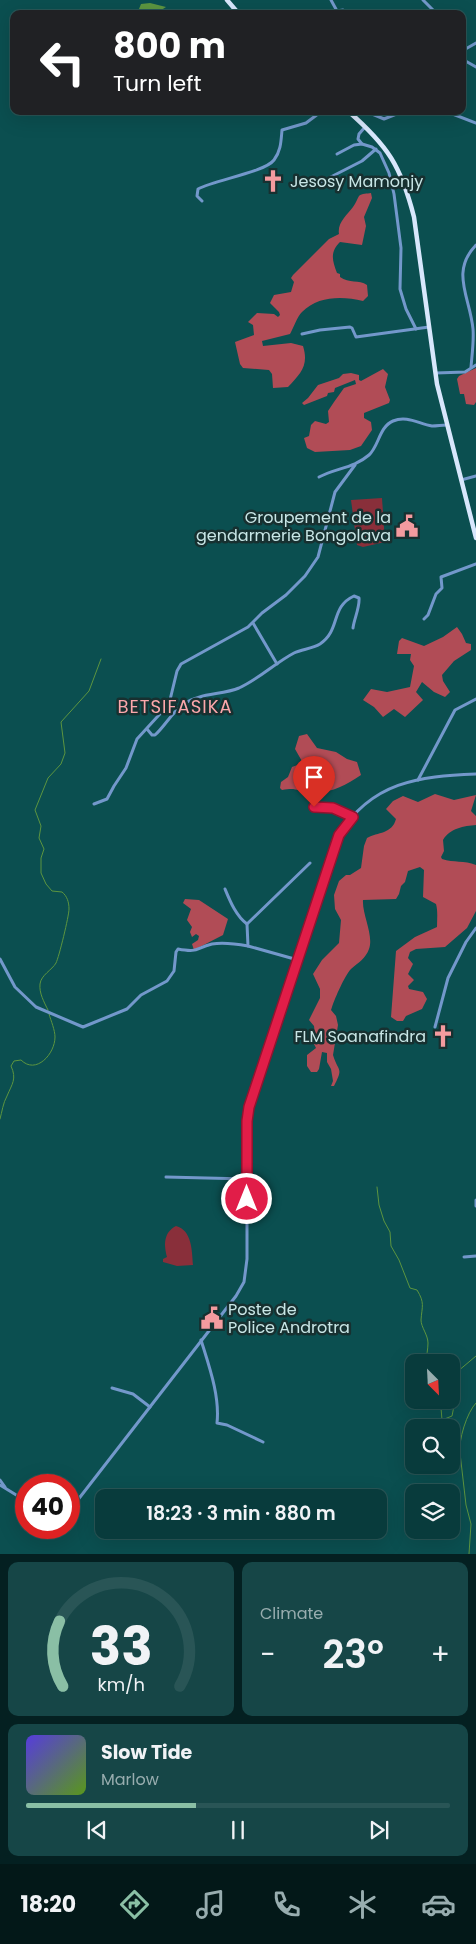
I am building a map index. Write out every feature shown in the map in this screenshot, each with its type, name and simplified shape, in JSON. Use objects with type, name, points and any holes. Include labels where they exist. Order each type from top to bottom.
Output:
[{"type":"main road","points":[[227,0],[236,10]]},
{"type":"main road","points":[[353,115],[387,150],[403,179],[408,194],[414,218],[436,373],[447,425],[476,538]]},
{"type":"street","points":[[423,0],[433,10]]},
{"type":"street","points":[[202,201],[197,196],[198,189],[212,182],[271,164],[280,150],[282,130],[306,123],[317,115]]},
{"type":"street","points":[[374,115],[384,119],[396,115]]},
{"type":"street","points":[[455,115],[476,123]]},
{"type":"street","points":[[362,144],[358,139],[359,134],[366,127]]},
{"type":"street","points":[[337,154],[362,144],[368,144],[376,149],[385,162],[394,194],[401,248],[400,290],[406,309],[416,329]]},
{"type":"street","points":[[315,185],[362,161],[376,149]]},
{"type":"street","points":[[471,368],[473,329],[462,274],[467,256],[476,245]]},
{"type":"street","points":[[302,334],[350,327],[356,337],[429,327]]},
{"type":"street","points":[[436,373],[465,372],[476,365]]},
{"type":"street","points":[[94,804],[108,800],[114,786],[126,768],[137,739],[170,704],[177,671],[181,664],[220,644],[253,623],[268,607],[286,595],[311,569],[318,557],[335,492],[355,465],[374,450],[385,427],[393,421],[402,419],[414,420],[431,426],[447,425]]},
{"type":"street","points":[[319,477],[355,465]]},
{"type":"street","points":[[461,480],[476,476]]},
{"type":"street","points":[[424,619],[436,594],[442,588],[441,577],[476,564]]},
{"type":"street","points":[[147,730],[152,735],[155,735],[182,705],[237,688],[250,682],[293,653],[319,644],[330,635],[340,609],[348,599],[354,596],[358,598],[360,604],[355,615],[353,628]]},
{"type":"street","points":[[253,623],[277,664]]},
{"type":"street","points":[[418,780],[456,710],[476,700]]},
{"type":"street","points":[[80,1497],[236,1296],[244,1282],[247,1259],[247,1121],[249,1107],[339,835],[363,806],[383,791],[402,783],[418,780],[455,774],[476,774]]},
{"type":"street","points":[[314,807],[333,808],[353,817]]},
{"type":"street","points":[[248,946],[248,924],[310,863]]},
{"type":"street","points":[[225,889],[231,903],[243,921],[248,924]]},
{"type":"street","points":[[435,1027],[448,978],[466,942],[476,928]]},
{"type":"street","points":[[0,959],[15,987],[36,1007],[83,1027],[127,1009],[141,995],[166,981],[174,971],[178,949],[192,952],[212,944],[228,944],[248,946],[298,960]]},
{"type":"street","points":[[166,1177],[247,1180]]},
{"type":"street","points":[[476,1200],[476,1206]]},
{"type":"street","points":[[464,1257],[476,1256]]},
{"type":"street","points":[[201,1340],[211,1374],[218,1411],[217,1423],[227,1425],[263,1442]]},
{"type":"street","points":[[112,1388],[133,1394],[150,1407]]},
{"type":"street","points":[[0,1480],[6,1488]]},
{"type":"street","points":[[0,1485],[15,1494]]},
{"type":"shaded area","points":[[150,3],[166,7],[161,10],[139,10],[141,4]]},
{"type":"shaded area","points":[[371,193],[372,198],[364,217],[366,226],[362,245],[340,242],[333,253],[335,268],[340,277],[367,285],[368,296],[363,301],[339,298],[315,303],[300,314],[290,334],[262,341],[263,346],[291,343],[303,346],[305,353],[303,368],[293,382],[288,387],[273,388],[272,374],[269,370],[243,368],[240,364],[235,342],[254,335],[253,325],[248,322],[257,313],[274,314],[278,317],[280,315],[270,303],[274,295],[291,292],[294,282],[291,278],[293,275],[329,239],[339,234],[341,223],[359,196]]},
{"type":"shaded area","points":[[476,368],[476,402],[474,405],[466,404],[464,394],[460,394],[457,379],[459,376]]},
{"type":"shaded area","points":[[383,369],[388,374],[385,387],[390,400],[389,403],[364,413],[364,418],[371,422],[372,430],[361,446],[350,450],[315,452],[307,448],[304,438],[309,436],[311,425],[315,421],[326,424],[329,422],[328,411],[334,402],[344,388],[356,384],[355,380],[335,388],[334,392],[328,393],[327,396],[304,405],[302,403],[318,385],[339,378],[343,374],[351,373],[359,375],[359,380],[361,381]]},
{"type":"shaded area","points":[[382,498],[385,542],[363,547],[357,545],[351,500]]},
{"type":"shaded area","points":[[457,627],[466,643],[471,644],[471,650],[454,661],[442,675],[443,681],[450,692],[445,697],[434,692],[422,682],[416,692],[423,700],[405,717],[394,709],[383,717],[374,707],[363,700],[371,689],[387,692],[410,687],[414,666],[410,660],[411,654],[397,654],[399,641],[402,638],[424,646],[443,637]]},
{"type":"shaded area","points":[[307,734],[317,748],[336,752],[347,759],[357,762],[361,775],[343,786],[324,792],[282,790],[280,788],[281,782],[288,777],[292,767],[303,763],[295,749],[299,736]]},
{"type":"shaded area","points":[[435,794],[454,800],[476,795],[471,811],[476,816],[476,825],[462,827],[449,833],[443,840],[444,851],[441,857],[446,860],[476,865],[476,911],[467,928],[445,947],[416,949],[410,952],[408,958],[413,964],[408,974],[414,980],[408,986],[409,989],[423,992],[427,999],[422,1009],[406,1016],[403,1021],[397,1021],[391,1017],[396,951],[415,937],[437,927],[436,904],[423,897],[424,870],[420,867],[408,871],[405,882],[401,886],[396,899],[363,900],[370,938],[369,949],[362,960],[346,976],[331,1010],[336,1016],[338,1025],[333,1055],[339,1070],[339,1076],[334,1086],[331,1086],[333,1081],[331,1069],[327,1062],[327,1053],[322,1052],[317,1072],[311,1072],[307,1066],[307,1055],[316,1048],[311,1038],[315,1035],[314,1026],[309,1020],[320,998],[320,989],[313,974],[322,960],[339,943],[341,920],[335,909],[334,895],[339,881],[346,875],[350,875],[361,868],[367,838],[388,830],[394,824],[396,819],[386,809],[393,801],[403,796],[418,802]]},
{"type":"shaded area","points":[[185,899],[199,900],[228,919],[223,935],[194,950],[192,944],[198,940],[199,936],[196,934],[192,937],[190,932],[192,927],[187,920],[191,909],[183,903]]},
{"type":"shaded area","points":[[176,1226],[181,1228],[188,1236],[193,1265],[177,1266],[163,1262],[163,1259],[167,1257],[165,1244],[167,1236]]},
{"type":"waterway","points":[[48,1010],[43,1001],[40,984],[42,978],[56,963],[66,928],[69,906],[64,894],[52,891],[41,873],[41,858],[44,849],[39,838],[41,826],[35,810],[48,778],[61,764],[65,753],[61,722],[89,691],[101,659]]},
{"type":"waterway","points":[[0,1119],[4,1102],[13,1081],[14,1074],[11,1066],[14,1061],[21,1060],[27,1064],[38,1064],[52,1050],[55,1034],[49,1014]]},
{"type":"waterway","points":[[377,1187],[379,1205],[390,1232],[391,1246],[399,1260],[410,1288],[417,1290],[421,1298],[421,1323],[427,1337],[427,1354]]},
{"type":"waterway","points":[[460,1369],[476,1356]]},
{"type":"waterway","points":[[460,1441],[469,1413],[476,1403]]},
{"type":"waterway","points":[[441,1409],[442,1419]]},
{"type":"waterway","points":[[444,1419],[452,1416],[453,1409]]},
{"type":"waterway","points":[[460,1453],[466,1505],[471,1524],[469,1554]]},
{"type":"place","name":"Jesosy Mamonjy","points":[[273,181]]},
{"type":"place","name":"Groupement de la gendarmerie Bongolava","points":[[407,526]]},
{"type":"place","name":"FLM Soanafindra","points":[[443,1036]]},
{"type":"place","name":"Poste de Police Androtra","points":[[212,1318]]},
{"type":"district","name":"BETSIFASIKA","points":[[175,706]]},
{"type":"route","points":[[247,1199],[247,1121],[249,1107],[339,835],[353,817],[333,808],[314,807]]}]
